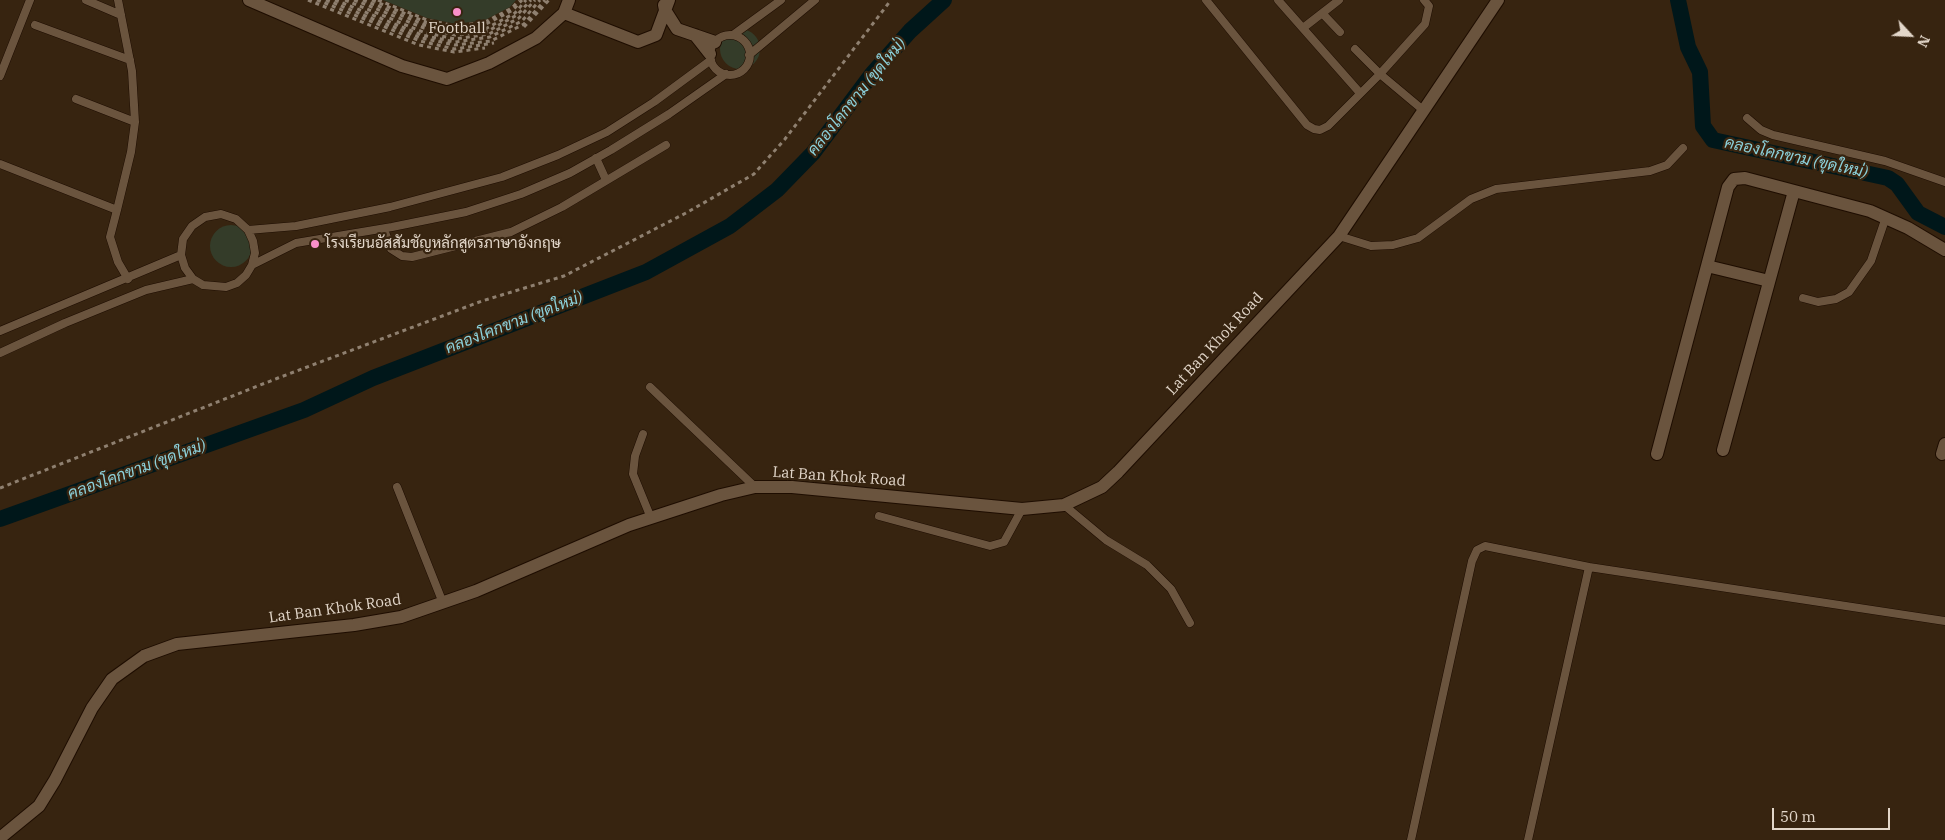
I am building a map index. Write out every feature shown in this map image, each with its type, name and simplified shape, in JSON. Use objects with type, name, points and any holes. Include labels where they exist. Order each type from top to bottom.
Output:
[{"type":"street","points":[[249,0],[402,66],[447,78],[489,63],[536,38],[564,13],[569,0]]},
{"type":"street","name":"Lat Ban Khok Road","points":[[0,838],[39,806],[55,780],[92,708],[112,679],[144,656],[177,644],[373,622],[401,617],[444,603],[651,518],[721,495],[755,487],[792,487],[1022,509],[1064,505],[1102,487],[1339,236],[1498,0]]},
{"type":"street","points":[[656,35],[666,3]]},
{"type":"street","points":[[666,3],[678,28]]},
{"type":"street","points":[[564,13],[638,42],[678,28],[695,35],[712,52]]},
{"type":"street","points":[[1657,454],[1728,187],[1734,179],[1745,178],[1886,217],[1945,250]]},
{"type":"street","points":[[1723,450],[1794,191]]},
{"type":"street","points":[[1707,266],[1769,281]]},
{"type":"lane","points":[[0,76],[30,0]]},
{"type":"lane","points":[[86,0],[121,15]]},
{"type":"lane","points":[[118,0],[135,94],[135,122],[131,152],[110,237],[118,262],[128,279]]},
{"type":"lane","points":[[248,230],[296,226],[390,207],[502,177],[558,155],[607,132],[654,102],[712,52],[720,37],[733,35],[781,0]]},
{"type":"lane","points":[[749,55],[815,0]]},
{"type":"lane","points":[[1206,0],[1307,125],[1314,130],[1320,130],[1328,126],[1380,74],[1425,24],[1429,6],[1424,0]]},
{"type":"lane","points":[[1278,0],[1360,94]]},
{"type":"lane","points":[[1303,28],[1339,0]]},
{"type":"lane","points":[[1322,14],[1340,32]]},
{"type":"lane","points":[[35,25],[130,60]]},
{"type":"lane","points":[[252,265],[254,247],[248,230],[236,219],[221,214],[205,217],[192,226],[183,239],[181,256],[185,268],[193,279],[203,285],[214,288],[226,287],[237,283],[252,265],[296,243],[384,229],[466,212],[503,200],[570,173],[669,114],[726,74],[739,72],[748,62],[749,55],[745,42],[733,35]]},
{"type":"lane","points":[[1355,49],[1380,74],[1423,110]]},
{"type":"lane","points":[[712,52],[719,71],[726,74]]},
{"type":"lane","points":[[76,99],[135,122]]},
{"type":"lane","points":[[1748,118],[1761,130],[1773,135],[1885,161],[1945,182]]},
{"type":"lane","points":[[384,229],[391,249],[402,256],[412,257],[511,232],[562,207],[666,145]]},
{"type":"lane","points":[[1339,236],[1371,246],[1393,245],[1418,238],[1471,199],[1496,189],[1650,171],[1667,165],[1683,148]]},
{"type":"lane","points":[[596,158],[606,180]]},
{"type":"lane","points":[[0,164],[117,210]]},
{"type":"lane","points":[[1803,298],[1818,302],[1836,298],[1849,292],[1871,262],[1886,217]]},
{"type":"lane","points":[[0,331],[181,256]]},
{"type":"lane","points":[[0,353],[65,323],[146,290],[193,279]]},
{"type":"lane","points":[[650,387],[755,487]]},
{"type":"lane","points":[[643,434],[635,456],[633,474],[651,518]]},
{"type":"lane","points":[[397,487],[444,603]]},
{"type":"lane","points":[[1064,505],[1106,540],[1147,565],[1171,589],[1190,622]]},
{"type":"lane","points":[[880,516],[990,546],[1004,542],[1022,509]]},
{"type":"lane","points":[[1411,840],[1472,561],[1477,550],[1486,546],[1589,567],[1945,621]]},
{"type":"lane","points":[[1528,840],[1589,567]]},
{"type":"path","points":[[308,0],[419,45],[454,52],[493,47],[502,43]]},
{"type":"path","points":[[317,0],[420,41],[455,49],[492,44],[526,26],[549,0]]},
{"type":"path","points":[[326,0],[421,38],[455,46],[491,41],[524,24],[544,0]]},
{"type":"path","points":[[335,0],[422,35],[455,42],[490,37],[522,21],[540,0]]},
{"type":"path","points":[[345,0],[423,32],[455,38],[489,34],[520,18],[535,0]]},
{"type":"path","points":[[354,0],[424,28],[455,35],[488,31],[517,15],[531,0]]},
{"type":"path","points":[[363,0],[425,25],[455,32],[487,28],[515,13],[526,0]]},
{"type":"path","points":[[372,0],[426,22],[456,28],[486,24],[513,10],[520,0]]},
{"type":"path","points":[[378,0],[427,20],[456,26],[485,22],[512,8],[520,0]]},
{"type":"path","points":[[519,34],[528,29],[553,0]]},
{"type":"path","points":[[0,488],[288,374],[482,301],[564,276],[686,213],[754,174],[785,139],[891,0]]},
{"type":"green space","name":"Football","points":[[383,0],[516,0],[510,7],[485,20],[456,24],[427,18]]},
{"type":"green space","points":[[744,29],[751,32],[757,38],[760,49],[759,57],[751,66],[744,69],[736,69],[729,66],[721,57],[720,45],[723,38],[732,30]]},
{"type":"green space","points":[[235,225],[243,228],[249,234],[252,246],[249,258],[243,264],[227,267],[219,264],[213,258],[210,242],[213,234],[219,228]]},
{"type":"waterway","name":"คลองโคกขาม (ขุดใหม่)","points":[[0,519],[304,410],[373,378],[646,272],[730,226],[777,190],[813,153],[872,74],[910,31],[944,0]]},
{"type":"waterway","name":"คลองโคกขาม (ขุดใหม่)","points":[[1678,0],[1688,47],[1700,72],[1703,126],[1713,140],[1888,178],[1897,184],[1918,213],[1945,227]]},
{"type":"place","name":"Football","points":[[457,12]]},
{"type":"place","name":"โรงเรียนอัสสัมชัญหลักสูตรภาษาอังกฤษ","points":[[315,244]]}]
